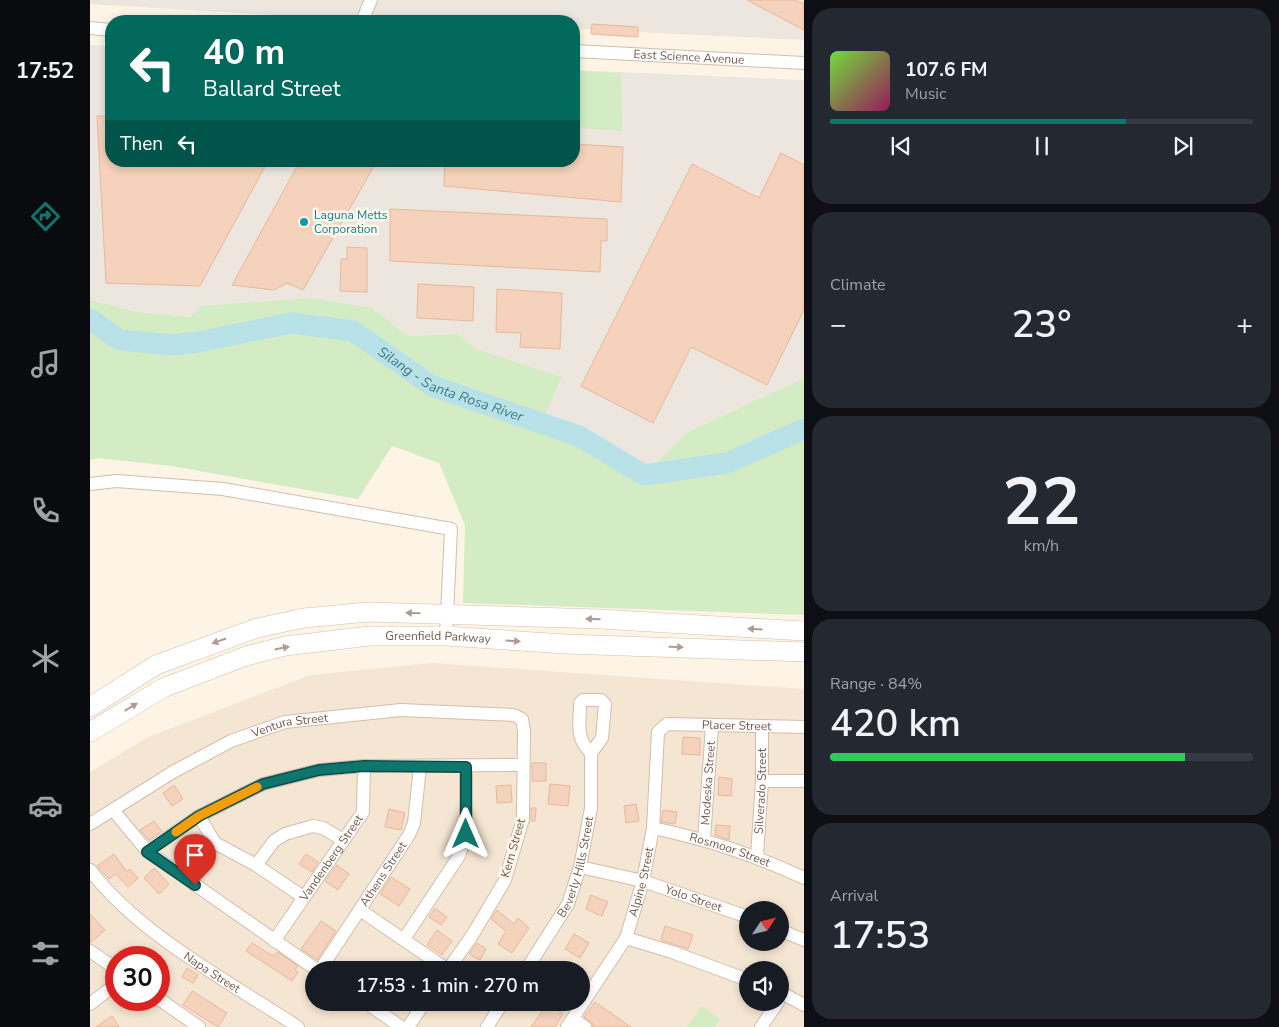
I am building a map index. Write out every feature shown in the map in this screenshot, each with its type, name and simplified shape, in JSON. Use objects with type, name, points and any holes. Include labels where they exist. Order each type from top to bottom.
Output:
[{"type":"main road","name":"Greenfield Parkway","points":[[90,706],[156,665],[257,628],[304,618],[368,612],[600,619],[804,631]]},
{"type":"main road","name":"Greenfield Parkway","points":[[90,732],[163,688],[246,656],[285,646],[370,636],[446,636],[565,644],[804,652]]},
{"type":"street","points":[[365,15],[371,0]]},
{"type":"street","points":[[90,28],[105,29]]},
{"type":"street","name":"East Science Avenue","points":[[580,50],[804,63]]},
{"type":"street","points":[[90,484],[116,481],[223,489],[451,529],[446,636]]},
{"type":"street","name":"Ventura Street","points":[[90,824],[174,772],[230,741],[285,722],[401,710],[514,715]]},
{"type":"street","name":"Kern Street","points":[[454,961],[473,934],[505,880],[523,819],[524,731],[522,719],[514,715]]},
{"type":"street","name":"Placer Street","points":[[668,724],[804,727]]},
{"type":"street","name":"Alpine Street","points":[[570,1023],[626,938],[643,881],[653,828],[658,732],[668,724]]},
{"type":"street","name":"Modeska Street","points":[[704,839],[712,726]]},
{"type":"street","name":"Silverado Street","points":[[757,856],[762,781],[762,726]]},
{"type":"street","name":"Beverly Hills Street","points":[[532,961],[568,904],[580,867],[591,808],[591,753]]},
{"type":"street","points":[[147,852],[199,816],[263,784],[319,770],[364,766],[523,766]]},
{"type":"street","name":"Vandenberg Street","points":[[274,941],[363,812],[364,766]]},
{"type":"street","name":"Athens Street","points":[[324,961],[409,835],[414,822],[420,767]]},
{"type":"street","points":[[404,938],[459,856],[466,834],[466,767]]},
{"type":"street","points":[[762,781],[804,781]]},
{"type":"street","points":[[113,810],[147,852],[305,961]]},
{"type":"street","points":[[199,816],[216,843],[256,865],[303,897]]},
{"type":"street","points":[[256,865],[274,841],[285,834],[313,826],[323,828],[342,840]]},
{"type":"street","name":"Rosmoor Street","points":[[653,828],[704,839],[757,856],[804,878]]},
{"type":"street","name":"Yolo Street","points":[[580,867],[643,881],[739,914]]},
{"type":"street","name":"Napa Street","points":[[90,870],[104,888],[144,926],[298,1027]]},
{"type":"street","points":[[360,910],[436,961]]},
{"type":"street","points":[[789,934],[804,940]]},
{"type":"street","points":[[626,938],[672,952],[739,977]]},
{"type":"street","points":[[90,951],[105,961]]},
{"type":"street","points":[[90,1004],[105,992]]},
{"type":"street","points":[[789,1000],[804,1005]]},
{"type":"street","points":[[170,1007],[199,1027]]},
{"type":"street","points":[[378,1011],[401,1027]]},
{"type":"street","points":[[408,1027],[419,1011]]},
{"type":"street","points":[[486,1027],[497,1011]]},
{"type":"street","points":[[761,1027],[771,1011]]},
{"type":"street","points":[[570,1023],[585,1027]]},
{"type":"shaded area","points":[[90,0],[804,0],[804,40],[580,29],[580,15],[272,15],[90,4]]},
{"type":"shaded area","points":[[90,45],[105,46],[105,167],[580,167],[580,70],[804,80],[804,378],[688,432],[644,475],[579,436],[541,423],[562,377],[477,349],[457,334],[408,336],[372,308],[190,317],[138,312],[90,300]]},
{"type":"shaded area","points":[[432,663],[804,689],[804,1027],[90,1027],[90,772],[148,737],[310,675]]},
{"type":"green space","points":[[580,71],[621,73],[622,131],[580,128]]},
{"type":"green space","points":[[310,298],[372,308],[408,336],[457,334],[477,349],[562,377],[541,423],[579,436],[644,475],[688,432],[804,378],[804,615],[463,603],[465,525],[439,463],[392,446],[358,499],[171,466],[98,458],[90,460],[90,300],[138,312],[190,317],[202,306]]},
{"type":"green space","points":[[702,1006],[720,1019],[715,1027],[687,1027]]},
{"type":"building","points":[[747,0],[795,0],[804,4],[804,30]]},
{"type":"building","points":[[592,24],[638,27],[638,37],[591,34]]},
{"type":"building","points":[[97,116],[105,116],[105,167],[265,167],[200,286],[106,283]]},
{"type":"building","points":[[580,144],[623,147],[621,202],[444,186],[445,167],[580,167]]},
{"type":"building","points":[[781,153],[804,165],[804,310],[767,385],[691,347],[653,423],[581,386],[692,164],[759,198]]},
{"type":"building","name":"Laguna Metts Corporation","points":[[297,167],[374,167],[303,290],[287,283],[274,290],[232,285]]},
{"type":"building","points":[[390,209],[607,219],[607,241],[601,241],[600,272],[390,261]]},
{"type":"building","points":[[347,247],[367,248],[367,292],[340,291],[341,259],[347,259]]},
{"type":"building","points":[[418,284],[474,287],[473,321],[417,318]]},
{"type":"building","points":[[497,289],[562,293],[560,349],[520,347],[521,333],[496,332]]},
{"type":"building","points":[[683,737],[700,738],[700,755],[682,754]]},
{"type":"building","points":[[532,763],[546,763],[546,781],[532,781]]},
{"type":"building","points":[[719,777],[732,779],[731,796],[718,795]]},
{"type":"building","points":[[550,784],[570,786],[568,806],[548,804]]},
{"type":"building","points":[[174,785],[183,799],[172,806],[163,793]]},
{"type":"building","points":[[511,785],[512,802],[497,803],[496,786]]},
{"type":"building","points":[[636,804],[639,821],[626,823],[624,806]]},
{"type":"building","points":[[531,808],[536,808],[535,821],[531,821]]},
{"type":"building","points":[[389,809],[405,813],[401,830],[385,827]]},
{"type":"building","points":[[663,810],[677,812],[675,824],[661,822]]},
{"type":"building","points":[[154,821],[162,831],[149,840],[140,830]]},
{"type":"building","points":[[716,825],[730,826],[729,840],[715,835]]},
{"type":"building","points":[[114,854],[127,872],[130,869],[138,878],[128,887],[116,874],[109,879],[97,866]]},
{"type":"building","points":[[306,854],[318,862],[312,872],[299,864]]},
{"type":"building","points":[[337,865],[349,874],[338,890],[325,881]]},
{"type":"building","points":[[154,868],[169,884],[159,894],[144,878]]},
{"type":"building","points":[[391,877],[410,889],[399,906],[380,894]]},
{"type":"building","points":[[591,895],[608,902],[602,916],[586,909]]},
{"type":"building","points":[[435,908],[447,917],[441,925],[429,917]]},
{"type":"building","points":[[497,910],[514,924],[518,918],[529,928],[512,953],[498,944],[506,931],[491,919]]},
{"type":"building","points":[[90,914],[105,930],[90,943]]},
{"type":"building","points":[[321,921],[336,931],[317,960],[301,949]]},
{"type":"building","points":[[665,926],[693,935],[688,949],[661,940]]},
{"type":"building","points":[[437,930],[452,941],[442,955],[427,945]]},
{"type":"building","points":[[574,934],[589,943],[580,958],[565,949]]},
{"type":"building","points":[[252,943],[273,956],[278,952],[298,966],[295,970],[298,972],[292,981],[246,951]]},
{"type":"building","points":[[477,943],[486,949],[480,960],[469,954]]},
{"type":"building","points":[[187,968],[198,975],[193,983],[182,977]]},
{"type":"building","points":[[192,991],[227,1013],[218,1027],[183,1005]]},
{"type":"building","points":[[595,1002],[631,1027],[593,1027],[592,1023],[584,1017]]},
{"type":"building","points":[[542,1011],[559,1011],[563,1014],[555,1027],[531,1027]]},
{"type":"building","points":[[112,1016],[119,1027],[96,1027]]},
{"type":"waterway","name":"Silang - Santa Rosa River","points":[[90,319],[119,340],[174,345],[291,323],[353,331],[432,386],[579,436],[644,475],[727,463],[804,429]]},
{"type":"slow traffic","points":[[176,832],[199,816],[257,787]]},
{"type":"place","name":"Laguna Metts Corporation","points":[[304,222]]},
{"type":"route","points":[[195,885],[147,852],[199,816],[263,784],[319,770],[364,766],[466,767],[466,834]]}]
